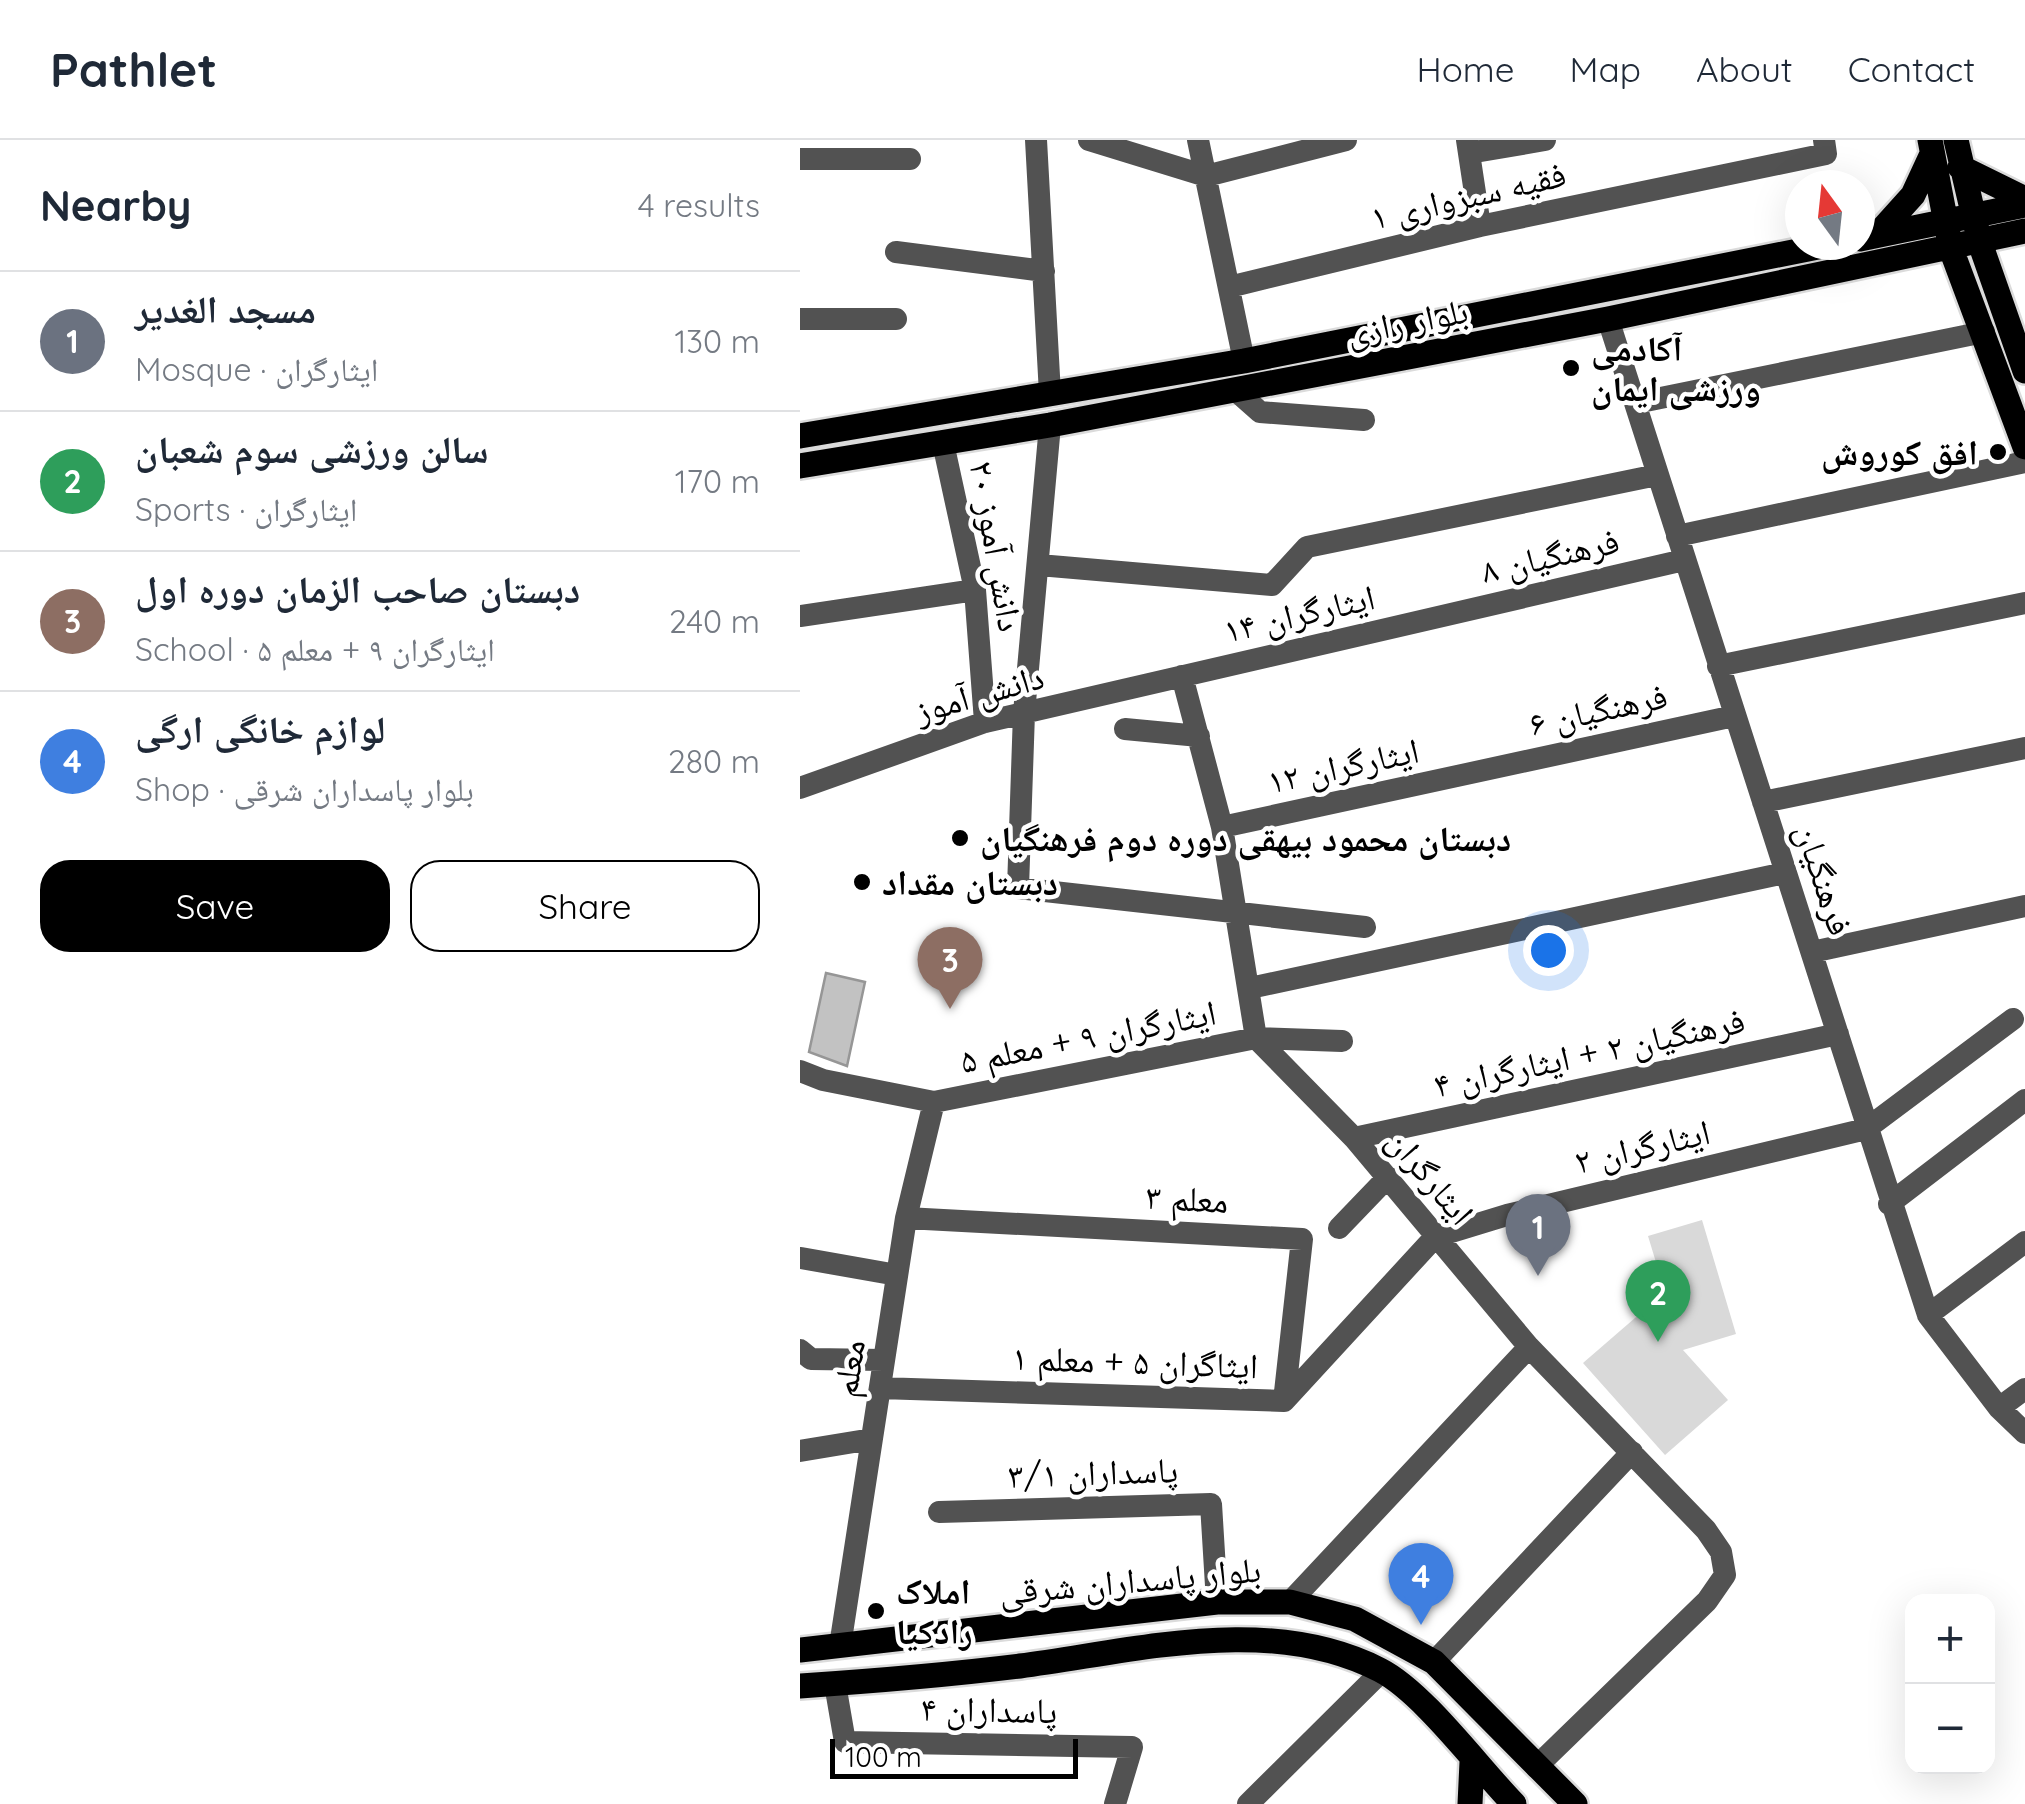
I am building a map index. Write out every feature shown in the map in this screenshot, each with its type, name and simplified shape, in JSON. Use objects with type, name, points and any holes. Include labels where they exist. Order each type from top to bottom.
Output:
[{"type":"main road","points":[[1956,140],[1980,243],[2025,371]]},
{"type":"main road","points":[[1931,147],[1951,249],[2023,434]]},
{"type":"main road","points":[[1875,231],[1914,195],[1931,147]]},
{"type":"main road","points":[[1960,167],[2025,202]]},
{"type":"main road","points":[[1875,236],[2025,202]]},
{"type":"main road","points":[[1996,286],[1999,268],[2024,231]]},
{"type":"main road","name":"بلوار رازی","points":[[804,465],[1050,425],[1608,319],[2024,231]]},
{"type":"main road","name":"بلوار رازی","points":[[802,436],[1244,360],[1785,253]]},
{"type":"main road","points":[[802,436],[804,465]]},
{"type":"main road","name":"بلوار پاسداران شرقی","points":[[800,1650],[1217,1602],[1290,1602],[1355,1619],[1434,1662],[1575,1804]]},
{"type":"main road","points":[[1016,1625],[1016,1666]]},
{"type":"main road","name":"بلوار پاسداران شرقی","points":[[800,1686],[1016,1666],[1220,1639],[1276,1641],[1382,1671],[1414,1696],[1514,1804]]},
{"type":"main road","points":[[1470,1804],[1472,1762]]},
{"type":"street","points":[[1036,140],[1050,394]]},
{"type":"street","points":[[1089,140],[1206,176],[1346,140]]},
{"type":"street","points":[[1198,140],[1244,360]]},
{"type":"street","points":[[1480,226],[1468,146],[1545,140]]},
{"type":"street","name":"فقیه سبزواری ۱","points":[[1229,287],[1480,226],[1826,154],[1824,140]]},
{"type":"street","points":[[800,159],[910,159]]},
{"type":"street","points":[[896,252],[1044,270]]},
{"type":"street","points":[[800,319],[896,320]]},
{"type":"street","name":"فرهنگیان","points":[[1608,319],[1889,1204],[1928,1315],[1999,1408],[2025,1433]]},
{"type":"street","points":[[1636,404],[1984,332]]},
{"type":"street","points":[[1234,390],[1260,412],[1364,420]]},
{"type":"street","points":[[1050,425],[1024,713],[1018,888],[1365,927]]},
{"type":"street","name":"دانش آموز ۲۰","points":[[943,443],[975,590],[985,722]]},
{"type":"street","points":[[1677,536],[2025,462]]},
{"type":"street","points":[[1039,565],[1272,584],[1307,547],[1657,475]]},
{"type":"street","name":"فرهنگیان ۸","points":[[1433,618],[1684,560]]},
{"type":"street","points":[[800,616],[975,590]]},
{"type":"street","points":[[1718,666],[2025,603]]},
{"type":"street","name":"ایثارگران ۱۴","points":[[1182,676],[1433,618]]},
{"type":"street","points":[[1182,676],[1222,827],[1256,1038]]},
{"type":"street","name":"دانش آموز","points":[[800,788],[985,722],[1182,676]]},
{"type":"street","name":"فرهنگیان ۶","points":[[1478,772],[1734,716]]},
{"type":"street","points":[[1125,728],[1199,736]]},
{"type":"street","points":[[1763,802],[2025,748]]},
{"type":"street","name":"ایثارگران ۱۲","points":[[1222,827],[1478,772]]},
{"type":"street","points":[[1250,988],[1785,873]]},
{"type":"street","points":[[1812,952],[2025,906]]},
{"type":"street","points":[[1866,1129],[2013,1019]]},
{"type":"street","name":"فرهنگیان ۲ + ایثارگران ۴","points":[[1354,1138],[1838,1034]]},
{"type":"street","name":"ایثارگران ۹ + معلم ۵","points":[[934,1102],[1256,1038],[1342,1041]]},
{"type":"street","name":"ایثارگران","points":[[1256,1038],[1354,1138],[1529,1346],[1706,1530],[1722,1552],[1725,1575],[1707,1601],[1536,1767]]},
{"type":"street","points":[[800,1070],[824,1080],[934,1102]]},
{"type":"street","points":[[1889,1204],[2025,1100]]},
{"type":"street","name":"معلم","points":[[840,1646],[906,1218],[934,1102]]},
{"type":"street","name":"ایثارگران ۲","points":[[1436,1237],[1507,1215],[1866,1129]]},
{"type":"street","points":[[1339,1228],[1388,1177]]},
{"type":"street","name":"معلم ۳","points":[[906,1218],[1302,1239],[1284,1401]]},
{"type":"street","name":"ایثاگران ۵ + معلم ۱","points":[[880,1388],[1284,1401],[1436,1237]]},
{"type":"street","points":[[1928,1315],[2025,1242]]},
{"type":"street","points":[[801,1258],[898,1275]]},
{"type":"street","points":[[1290,1602],[1529,1346]]},
{"type":"street","points":[[800,1350],[811,1359],[884,1360]]},
{"type":"street","points":[[1999,1408],[2025,1389]]},
{"type":"street","points":[[800,1451],[872,1439]]},
{"type":"street","points":[[1434,1662],[1632,1452]]},
{"type":"street","name":"پاسداران ۳/۱","points":[[939,1512],[1212,1504],[1217,1602]]},
{"type":"street","points":[[1248,1804],[1382,1671]]},
{"type":"street","name":"پاسداران ۴","points":[[835,1684],[844,1742],[1132,1747],[1115,1804]]},
{"type":"shaded area","points":[[1702,1220],[1736,1334],[1683,1350],[1728,1400],[1665,1455],[1583,1363],[1665,1292],[1648,1236]]},
{"type":"building","points":[[826,973],[865,982],[847,1066],[809,1052]]},
{"type":"place","name":"آکادمی ورزشی ایمان","points":[[1571,368]]},
{"type":"place","name":"افق کوروش","points":[[1998,452]]},
{"type":"place","name":"دبستان محمود بیهقی دوره دوم فرهنگیان","points":[[960,838]]},
{"type":"place","name":"دبستان مقداد","points":[[862,882]]},
{"type":"place","name":"دبستان صاحب الزمان دوره اول","points":[[950,1009]]},
{"type":"place","name":"مسجد الغدیر","points":[[1538,1276]]},
{"type":"place","name":"سالن ورزشی سوم شعبان","points":[[1658,1342]]},
{"type":"place","name":"املاک رادکیا","points":[[876,1611]]},
{"type":"place","name":"لوازم خانگی ارگی","points":[[1421,1625]]}]
